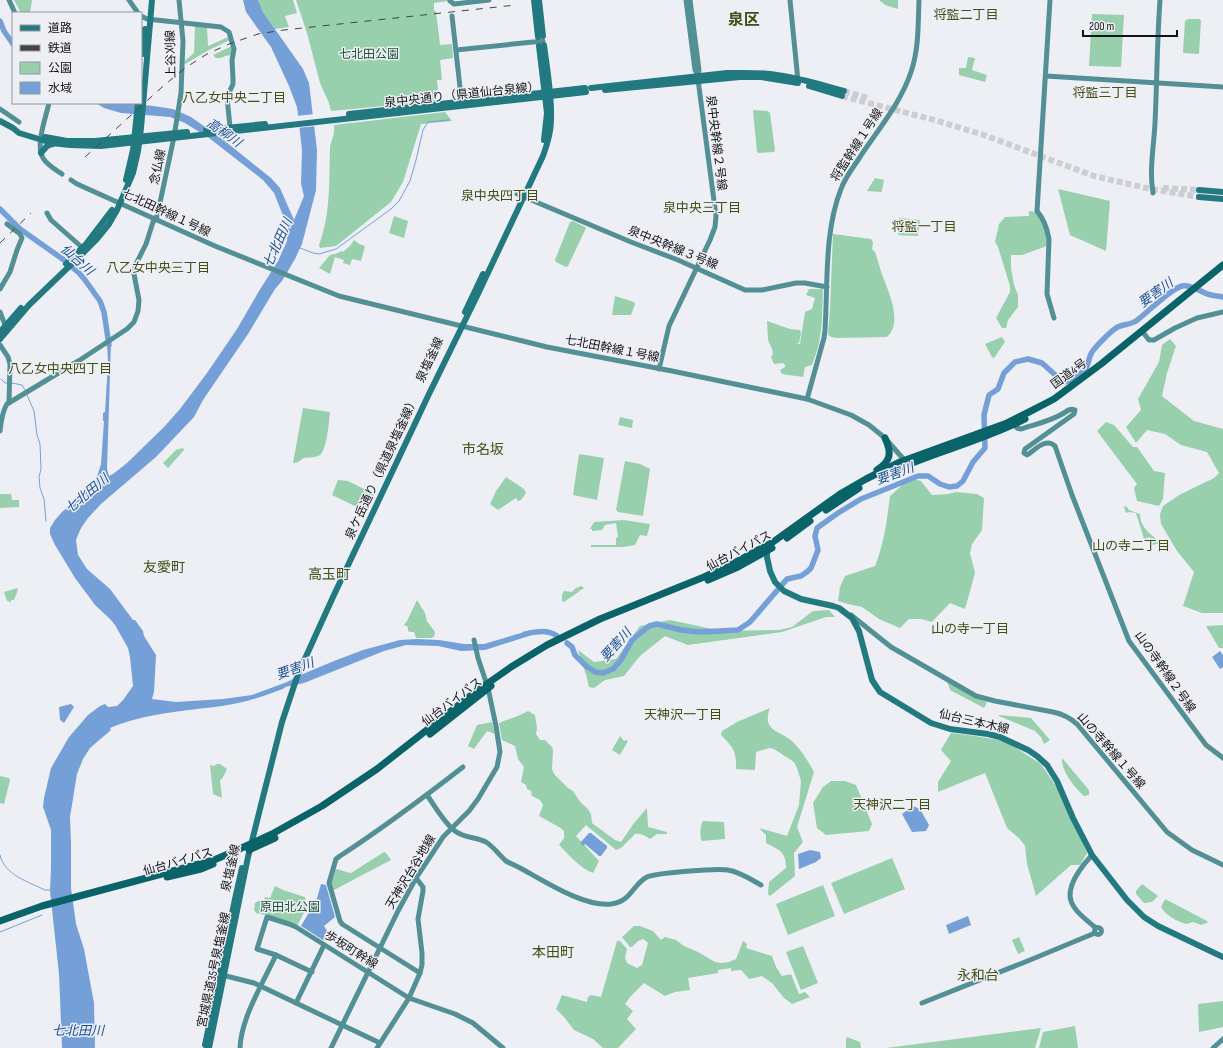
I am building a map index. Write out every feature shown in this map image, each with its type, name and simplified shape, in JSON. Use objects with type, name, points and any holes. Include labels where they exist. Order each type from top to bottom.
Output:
[{"type":"highway","name":"国道4号","points":[[906,463],[981,436],[1058,402],[1145,334],[1223,264]]},
{"type":"highway","name":"国道4号","points":[[1201,285],[1223,270]]},
{"type":"highway","points":[[866,479],[871,473],[885,464],[888,459],[889,448],[885,438]]},
{"type":"highway","name":"仙台バイパス","points":[[766,548],[837,496],[866,479],[906,463]]},
{"type":"highway","name":"仙台バイパス","points":[[0,921],[214,860],[249,848],[300,819],[377,769],[529,656],[600,618],[704,577],[766,548],[799,530],[817,515],[856,490],[906,463]]},
{"type":"highway","name":"仙台バイパス","points":[[0,926],[43,908]]},
{"type":"main road","points":[[142,66],[148,0]]},
{"type":"main road","points":[[142,86],[146,18],[152,0]]},
{"type":"main road","name":"泉塩釜線","points":[[249,848],[276,729],[316,626],[460,326],[538,157],[545,138],[547,95],[534,0]]},
{"type":"main road","points":[[539,0],[540,41]]},
{"type":"main road","name":"泉中央通り（県道仙台泉線）","points":[[272,125],[698,78],[761,77],[798,81],[843,94]]},
{"type":"main road","points":[[0,339],[29,305],[109,224],[119,202],[128,174],[137,139],[141,104]]},
{"type":"main road","points":[[0,122],[13,128],[18,133],[41,138],[79,142],[137,139]]},
{"type":"main road","points":[[215,131],[230,127],[272,125]]},
{"type":"main road","points":[[41,153],[47,146],[57,144],[89,146],[137,139],[272,125]]},
{"type":"main road","points":[[41,138],[57,144]]},
{"type":"main road","points":[[1222,198],[1199,194],[1223,192]]},
{"type":"main road","points":[[0,332],[5,325],[65,268]]},
{"type":"main road","name":"仙台三本木線","points":[[766,548],[770,571],[778,585],[784,591],[801,599],[833,606],[846,612],[860,625],[867,665],[876,688],[884,695],[931,723],[950,729],[992,735],[1006,739],[1037,756],[1047,765],[1057,781],[1073,818],[1092,855],[1127,900],[1144,917],[1158,926],[1223,957]]},
{"type":"main road","name":"宮城県道35号泉塩釜線","points":[[209,1048],[222,975],[249,848]]},
{"type":"main road","points":[[205,1048],[222,975]]},
{"type":"street","points":[[9,0],[15,12]]},
{"type":"street","points":[[129,0],[137,12]]},
{"type":"street","name":"上谷刈線","points":[[176,122],[182,82],[183,41],[179,0]]},
{"type":"street","points":[[450,1],[454,4],[489,0]]},
{"type":"street","points":[[686,0],[695,70],[698,78]]},
{"type":"street","points":[[690,0],[699,70],[698,78]]},
{"type":"street","points":[[790,0],[798,81]]},
{"type":"street","name":"将監幹線１号線","points":[[807,399],[824,338],[831,224],[834,209],[845,180],[896,103],[912,71],[915,55],[919,0]]},
{"type":"street","points":[[1050,0],[1037,210],[1043,218],[1049,239],[1047,294],[1054,318]]},
{"type":"street","points":[[1153,193],[1152,170],[1160,0]]},
{"type":"street","points":[[452,16],[462,104]]},
{"type":"street","points":[[146,18],[221,27],[229,32],[234,49],[232,60],[233,79],[227,97],[230,127]]},
{"type":"street","points":[[456,50],[540,41]]},
{"type":"street","points":[[1046,76],[1223,87]]},
{"type":"street","name":"泉中央幹線２号線","points":[[659,368],[669,326],[715,227],[716,216],[698,78]]},
{"type":"street","points":[[49,104],[41,138],[41,153],[44,160],[62,174]]},
{"type":"street","points":[[0,109],[19,122]]},
{"type":"street","name":"念仏線","points":[[8,403],[102,346],[127,329],[134,322],[138,311],[139,300],[134,274],[136,264],[156,218],[175,135],[176,122]]},
{"type":"street","name":"七北田幹線１号線","points":[[71,180],[254,262],[339,296],[547,348],[659,368],[807,399],[835,408],[869,425],[885,438],[906,463]]},
{"type":"street","name":"泉中央幹線３号線","points":[[520,195],[697,268],[745,290],[762,290],[800,283],[817,284],[827,287]]},
{"type":"street","points":[[47,213],[51,220],[84,250]]},
{"type":"street","points":[[0,289],[10,272],[22,238],[20,234],[7,224]]},
{"type":"street","points":[[0,312],[5,325]]},
{"type":"street","points":[[1145,334],[1149,340],[1154,340],[1197,318],[1223,312]]},
{"type":"street","points":[[0,345],[10,361],[8,403],[5,406],[0,431]]},
{"type":"street","name":"山の寺幹線２号線","points":[[1014,422],[1017,428],[1021,429],[1052,419],[1069,409],[1074,409],[1076,411],[1074,414],[1025,449],[1024,453],[1027,455],[1048,442],[1055,446],[1072,495],[1129,641],[1206,745],[1223,758]]},
{"type":"street","name":"山の寺幹線１号線","points":[[860,625],[891,647],[980,697],[1062,714],[1070,718],[1077,724],[1167,832],[1192,850],[1223,865]]},
{"type":"street","name":"天神沢台谷地線","points":[[332,1048],[398,911],[416,878],[435,849],[478,799],[497,767],[500,758],[498,738],[488,686],[477,655],[474,640]]},
{"type":"street","points":[[420,973],[342,924],[329,886],[336,859],[427,795],[463,767]]},
{"type":"street","points":[[427,795],[452,828],[461,835],[484,841],[508,862],[552,885],[582,899],[593,902],[609,904],[619,902],[629,896],[642,881],[649,876],[657,874],[723,869],[735,872],[761,885]]},
{"type":"street","points":[[922,1003],[1030,960],[1096,931],[1074,907],[1070,898],[1072,883],[1092,855]]},
{"type":"street","points":[[222,975],[261,986],[379,1046],[409,998],[422,965],[418,919],[424,891],[416,878]]},
{"type":"street","name":"歩坂町幹線","points":[[312,972],[276,955],[257,949],[267,917],[296,927],[409,998],[455,1014],[474,1023],[503,1048]]},
{"type":"street","points":[[296,1003],[324,944]]},
{"type":"street","points":[[240,1048],[245,1022],[276,955]]},
{"type":"street","points":[[1213,1048],[1223,1039]]},
{"type":"green space","points":[[14,0],[32,0],[30,12],[20,12]]},
{"type":"green space","points":[[258,0],[293,0],[297,13],[285,16],[289,27],[275,29],[263,12]]},
{"type":"green space","name":"七北田公園","points":[[296,0],[455,0],[434,3],[440,45],[452,44],[453,58],[440,60],[442,80],[437,80],[438,89],[433,96],[437,101],[331,111],[320,83],[307,33]]},
{"type":"green space","points":[[879,0],[898,0],[898,9],[885,5]]},
{"type":"green space","points":[[1092,14],[1124,15],[1121,67],[1089,66]]},
{"type":"green space","points":[[1188,19],[1199,19],[1201,21],[1198,54],[1183,52],[1185,21]]},
{"type":"green space","points":[[195,26],[207,27],[208,46],[228,37],[230,40],[185,64],[185,61],[194,53]]},
{"type":"green space","points":[[232,46],[231,55],[216,58],[213,55]]},
{"type":"green space","points":[[968,57],[975,58],[972,70],[987,75],[985,82],[959,75],[959,68],[966,68]]},
{"type":"green space","points":[[754,110],[767,111],[770,113],[774,152],[757,152]]},
{"type":"green space","points":[[445,112],[452,121],[421,124],[403,182],[391,202],[336,246],[320,248],[319,245],[326,221],[330,147],[334,134],[334,125]]},
{"type":"green space","points":[[875,178],[884,180],[882,191],[867,191]]},
{"type":"green space","points":[[1058,189],[1110,201],[1106,251],[1070,235]]},
{"type":"green space","points":[[1029,211],[1036,212],[1041,220],[1047,246],[1022,255],[1011,255],[1011,268],[1014,285],[1018,295],[1018,307],[1008,320],[1006,328],[1002,328],[996,318],[1010,292],[1010,286],[998,247],[995,242],[999,224],[1005,217],[1029,216]]},
{"type":"green space","points":[[394,216],[408,221],[404,238],[389,233]]},
{"type":"green space","points":[[900,218],[920,221],[918,236],[898,235]]},
{"type":"green space","points":[[573,221],[586,228],[568,266],[566,267],[555,260],[570,222]]},
{"type":"green space","points":[[833,234],[871,239],[873,242],[872,249],[875,252],[893,308],[894,324],[892,331],[887,337],[837,338],[831,337],[828,334]]},
{"type":"green space","points":[[354,240],[365,246],[361,261],[352,259],[350,265],[343,263],[344,260],[335,257],[330,274],[319,268],[330,255],[343,252]]},
{"type":"green space","points":[[809,289],[823,289],[822,325],[817,351],[812,365],[805,367],[803,377],[782,374],[780,370],[785,367],[785,365],[783,363],[774,364],[771,357],[773,354],[768,340],[767,321],[790,329],[800,330],[801,333],[799,343],[796,344],[800,344],[805,312],[812,309],[815,298],[806,295]]},
{"type":"green space","points":[[615,296],[634,302],[635,304],[631,315],[612,315]]},
{"type":"green space","points":[[1002,337],[1005,342],[994,358],[985,344]]},
{"type":"green space","points":[[1170,339],[1176,346],[1167,373],[1162,396],[1194,421],[1223,429],[1223,613],[1202,613],[1183,606],[1194,572],[1177,551],[1161,524],[1160,514],[1163,506],[1179,495],[1214,478],[1219,473],[1207,452],[1181,445],[1165,434],[1147,430],[1136,443],[1126,427],[1141,410],[1138,399],[1159,362],[1162,345]]},
{"type":"green space","points":[[303,408],[330,412],[327,435],[320,455],[304,458],[293,463]]},
{"type":"green space","points":[[620,417],[633,420],[632,428],[618,425]]},
{"type":"green space","points":[[1106,422],[1114,425],[1133,447],[1137,447],[1154,471],[1165,473],[1163,499],[1159,506],[1137,501],[1134,488],[1137,484],[1097,431]]},
{"type":"green space","points":[[183,448],[184,450],[168,468],[163,463],[176,450]]},
{"type":"green space","points":[[579,454],[604,458],[597,500],[573,495]]},
{"type":"green space","points":[[625,461],[640,464],[650,469],[643,516],[618,512],[616,510]]},
{"type":"green space","points":[[506,477],[524,489],[526,493],[521,500],[518,501],[516,498],[498,510],[490,504],[496,491]]},
{"type":"green space","points":[[910,478],[921,481],[932,495],[956,492],[977,494],[984,498],[982,530],[972,544],[970,553],[975,573],[965,609],[950,603],[932,622],[921,619],[909,619],[900,628],[879,619],[862,607],[838,601],[840,587],[845,576],[875,566],[883,541],[890,496]]},
{"type":"green space","points":[[338,480],[348,481],[374,494],[365,511],[332,495]]},
{"type":"green space","points":[[0,494],[11,494],[12,500],[19,500],[19,507],[0,508]]},
{"type":"green space","points":[[1126,506],[1129,510],[1140,514],[1144,527],[1161,543],[1152,545],[1150,537],[1144,539],[1136,513],[1126,513],[1124,507]]},
{"type":"green space","points":[[624,520],[650,524],[647,536],[640,535],[635,545],[623,547],[591,547],[591,545],[616,545],[616,538],[618,537],[616,523],[605,525],[602,530],[592,531],[592,529],[590,529],[594,522]]},
{"type":"green space","points":[[581,586],[584,588],[564,602],[562,601],[564,591],[572,592]]},
{"type":"green space","points":[[17,588],[18,590],[14,600],[11,600],[11,602],[7,601],[4,592]]},
{"type":"green space","points":[[417,600],[425,613],[427,621],[435,632],[434,637],[416,638],[414,632],[408,631],[408,627],[404,625]]},
{"type":"green space","points":[[829,610],[835,617],[826,617],[782,632],[688,645],[665,636],[640,656],[624,676],[605,680],[594,688],[589,687],[578,650],[594,662],[616,659],[640,626],[670,620],[722,631],[779,630],[792,627],[813,611]]},
{"type":"green space","points":[[1223,625],[1223,648],[1219,648],[1206,626]]},
{"type":"green space","points":[[947,681],[970,695],[987,702],[984,708],[950,690]]},
{"type":"green space","points":[[770,708],[768,722],[770,726],[793,742],[805,756],[814,772],[797,827],[803,842],[794,853],[795,876],[770,896],[768,894],[769,882],[786,868],[786,862],[781,852],[775,847],[766,843],[766,835],[759,828],[787,836],[799,805],[801,781],[794,762],[774,749],[769,748],[756,752],[755,770],[736,769],[735,753],[721,735],[722,731],[737,722]]},
{"type":"green space","points":[[528,711],[535,715],[537,728],[536,734],[540,740],[545,740],[552,747],[552,769],[554,774],[573,791],[581,803],[587,808],[591,814],[592,823],[615,840],[621,842],[634,823],[647,808],[648,827],[667,832],[667,834],[657,834],[650,839],[643,835],[635,834],[621,848],[616,850],[586,825],[576,836],[599,861],[593,873],[575,861],[559,845],[564,838],[564,831],[539,816],[543,805],[540,800],[532,796],[531,791],[521,782],[524,767],[518,759],[515,746],[502,740],[499,723]]},
{"type":"green space","points":[[999,715],[1031,718],[1050,740],[1044,744],[1041,737],[1035,731]]},
{"type":"green space","points":[[492,722],[495,734],[487,731],[474,749],[468,746],[477,725]]},
{"type":"green space","points":[[951,733],[1005,741],[1041,764],[1058,789],[1087,853],[1080,865],[1071,865],[1036,896],[1027,864],[1025,846],[1020,839],[1007,828],[985,773],[938,792],[938,782],[951,761],[941,750]]},
{"type":"green space","points":[[620,736],[624,741],[628,741],[620,755],[612,750]]},
{"type":"green space","points":[[1062,758],[1089,790],[1089,795],[1084,796],[1072,783],[1062,763]]},
{"type":"green space","points":[[220,764],[227,769],[220,780],[222,798],[213,794],[210,765],[214,766]]},
{"type":"green space","points":[[0,776],[9,778],[10,780],[4,804],[0,803]]},
{"type":"green space","points":[[831,781],[845,781],[856,785],[872,824],[869,831],[826,835],[817,828],[813,803],[823,787]]},
{"type":"green space","points":[[703,821],[724,822],[725,839],[702,841],[700,830]]},
{"type":"green space","points":[[384,852],[391,860],[334,890],[332,889],[331,884],[335,870],[337,869],[351,873]]},
{"type":"green space","points":[[892,858],[905,889],[844,914],[831,883]]},
{"type":"green space","points":[[1142,884],[1158,896],[1152,902],[1144,903],[1136,894],[1136,891]]},
{"type":"green space","points":[[823,885],[835,916],[788,935],[776,904]]},
{"type":"green space","name":"原田北公園","points":[[275,886],[305,897],[307,907],[297,926],[277,918],[256,913],[254,910],[255,903],[258,901],[264,901],[265,897],[270,898]]},
{"type":"green space","points":[[1165,899],[1209,922],[1201,925],[1193,922],[1186,924],[1175,920],[1161,907]]},
{"type":"green space","points":[[634,926],[640,926],[653,931],[661,940],[665,937],[676,940],[684,946],[715,962],[721,963],[736,959],[743,941],[747,944],[746,948],[772,956],[776,967],[782,976],[791,974],[799,994],[805,992],[810,997],[792,1004],[784,998],[772,983],[762,976],[749,979],[741,970],[731,971],[731,968],[718,970],[718,973],[688,978],[690,990],[675,992],[665,996],[644,983],[625,1004],[633,1011],[627,1019],[636,1029],[618,1048],[603,1048],[593,1039],[574,1030],[556,1009],[562,995],[587,1002],[588,997],[591,995],[601,997],[617,941],[620,941],[627,949],[625,958],[627,963],[637,968],[642,965],[648,943],[643,939],[630,947],[622,937]]},
{"type":"green space","points":[[1019,937],[1025,951],[1018,954],[1012,940]]},
{"type":"green space","points":[[803,946],[818,983],[801,990],[786,952]]},
{"type":"green space","points":[[1223,1001],[1223,1027],[1199,1032],[1198,1004]]},
{"type":"green space","points":[[1075,1026],[1078,1048],[1039,1048],[1043,1032]]},
{"type":"green space","points":[[1041,1028],[1035,1048],[886,1048]]},
{"type":"green space","points":[[847,1037],[860,1042],[861,1048],[846,1048]]},
{"type":"water","name":"七北田川","points":[[243,0],[258,0],[263,12],[303,69],[309,83],[317,150],[316,190],[302,244],[282,281],[275,289],[248,334],[203,400],[194,417],[156,457],[101,504],[88,518],[81,528],[76,540],[78,555],[87,569],[110,589],[133,620],[135,620],[143,631],[144,636],[156,655],[154,692],[152,699],[176,702],[223,699],[252,695],[363,650],[400,640],[439,640],[464,644],[484,644],[531,630],[532,635],[485,650],[461,651],[438,646],[406,645],[384,651],[304,683],[285,687],[254,699],[230,705],[151,716],[110,728],[111,730],[90,748],[83,759],[77,774],[70,817],[71,888],[76,924],[84,949],[94,1003],[95,1048],[62,1048],[59,974],[50,891],[51,830],[43,807],[44,798],[51,768],[69,737],[88,715],[100,706],[105,704],[108,707],[117,706],[133,686],[128,648],[115,625],[95,605],[75,578],[55,545],[50,534],[50,528],[63,511],[71,505],[88,487],[95,483],[101,464],[104,421],[103,413],[105,412],[108,362],[107,344],[111,342],[107,469],[109,476],[127,463],[164,427],[180,409],[207,373],[237,329],[278,261],[287,241],[288,228],[274,193],[263,180],[209,138],[185,123],[170,117],[121,113],[104,108],[98,104],[135,104],[153,106],[173,109],[191,117],[221,138],[271,178],[280,188],[294,220],[304,196],[301,184],[302,150],[297,107],[271,47],[246,12]]},
{"type":"water","points":[[1220,651],[1223,655],[1223,667],[1220,669],[1212,657]]},
{"type":"water","points":[[71,704],[74,707],[64,723],[60,720],[59,707]]},
{"type":"water","points":[[913,806],[920,809],[929,825],[926,831],[912,832],[902,814]]},
{"type":"water","points":[[589,833],[607,846],[601,856],[585,844],[583,846],[581,844]]},
{"type":"water","points":[[810,850],[820,852],[821,858],[816,862],[799,869],[798,854]]},
{"type":"water","points":[[321,884],[326,885],[335,917],[324,926],[330,935],[325,940],[301,926],[312,907],[317,905],[316,902]]},
{"type":"water","points":[[968,916],[971,925],[949,934],[946,925]]},
{"type":"pier","points":[[315,114],[316,126],[297,128],[296,116]]},
{"type":"waterway","name":"高柳川","points":[[0,21],[4,31],[12,43]]},
{"type":"waterway","points":[[300,248],[319,254],[336,249],[391,209],[399,201],[410,181],[423,130],[428,122],[449,120]]},
{"type":"waterway","name":"仙台川","points":[[0,209],[20,229],[64,260],[85,280],[100,301],[104,312],[109,345]]},
{"type":"waterway","name":"要害川","points":[[567,643],[572,647],[575,655],[586,666],[595,672],[603,673],[613,669],[621,660],[632,640],[649,626],[657,624],[681,630],[700,632],[738,630],[750,622],[787,579],[801,576],[811,568],[818,550],[815,536],[817,528],[838,513],[861,499],[918,476],[928,476],[940,484],[949,487],[957,486],[963,481],[973,462],[985,448],[984,415],[989,395],[998,389],[1004,373],[1015,362],[1028,359],[1042,363],[1063,382],[1066,382],[1073,379],[1083,371],[1087,366],[1092,352],[1113,330],[1136,321],[1165,296],[1177,288],[1189,286],[1208,294],[1223,297]]},
{"type":"waterway","points":[[1,379],[7,383]]},
{"type":"waterway","points":[[12,383],[22,385],[25,390]]},
{"type":"waterway","points":[[27,395],[34,411],[37,435],[40,444],[41,469],[39,477],[40,488],[44,499],[46,521]]},
{"type":"waterway","name":"要害川","points":[[525,634],[549,632],[557,636]]},
{"type":"waterway","points":[[0,855],[2,862],[12,873],[45,890],[51,890]]},
{"type":"waterway","points":[[0,932],[42,915]]},
{"type":"tunnel","points":[[844,91],[868,98]]},
{"type":"tunnel","points":[[842,96],[938,121],[984,135],[1094,176],[1146,188],[1199,197]]},
{"type":"tunnel","points":[[1163,188],[1199,190]]},
{"type":"railway","points":[[85,157],[185,68],[207,54],[229,44],[258,34],[284,30],[516,5]]},
{"type":"railway","points":[[0,243],[31,213]]},
{"type":"district","name":"将監二丁目","points":[[966,15]]},
{"type":"district","name":"泉区","points":[[744,20]]},
{"type":"district","name":"将監三丁目","points":[[1105,93]]},
{"type":"district","name":"八乙女中央二丁目","points":[[234,98]]},
{"type":"district","name":"泉中央四丁目","points":[[500,196]]},
{"type":"district","name":"泉中央三丁目","points":[[702,208]]},
{"type":"district","name":"将監一丁目","points":[[924,227]]},
{"type":"district","name":"八乙女中央三丁目","points":[[158,268]]},
{"type":"district","name":"八乙女中央四丁目","points":[[60,369]]},
{"type":"district","name":"市名坂","points":[[483,449]]},
{"type":"district","name":"山の寺二丁目","points":[[1131,546]]},
{"type":"district","name":"友愛町","points":[[164,567]]},
{"type":"district","name":"高玉町","points":[[329,574]]},
{"type":"district","name":"山の寺一丁目","points":[[970,629]]},
{"type":"district","name":"天神沢一丁目","points":[[683,715]]},
{"type":"district","name":"天神沢二丁目","points":[[892,805]]},
{"type":"district","name":"本田町","points":[[553,952]]},
{"type":"district","name":"永和台","points":[[978,975]]}]
